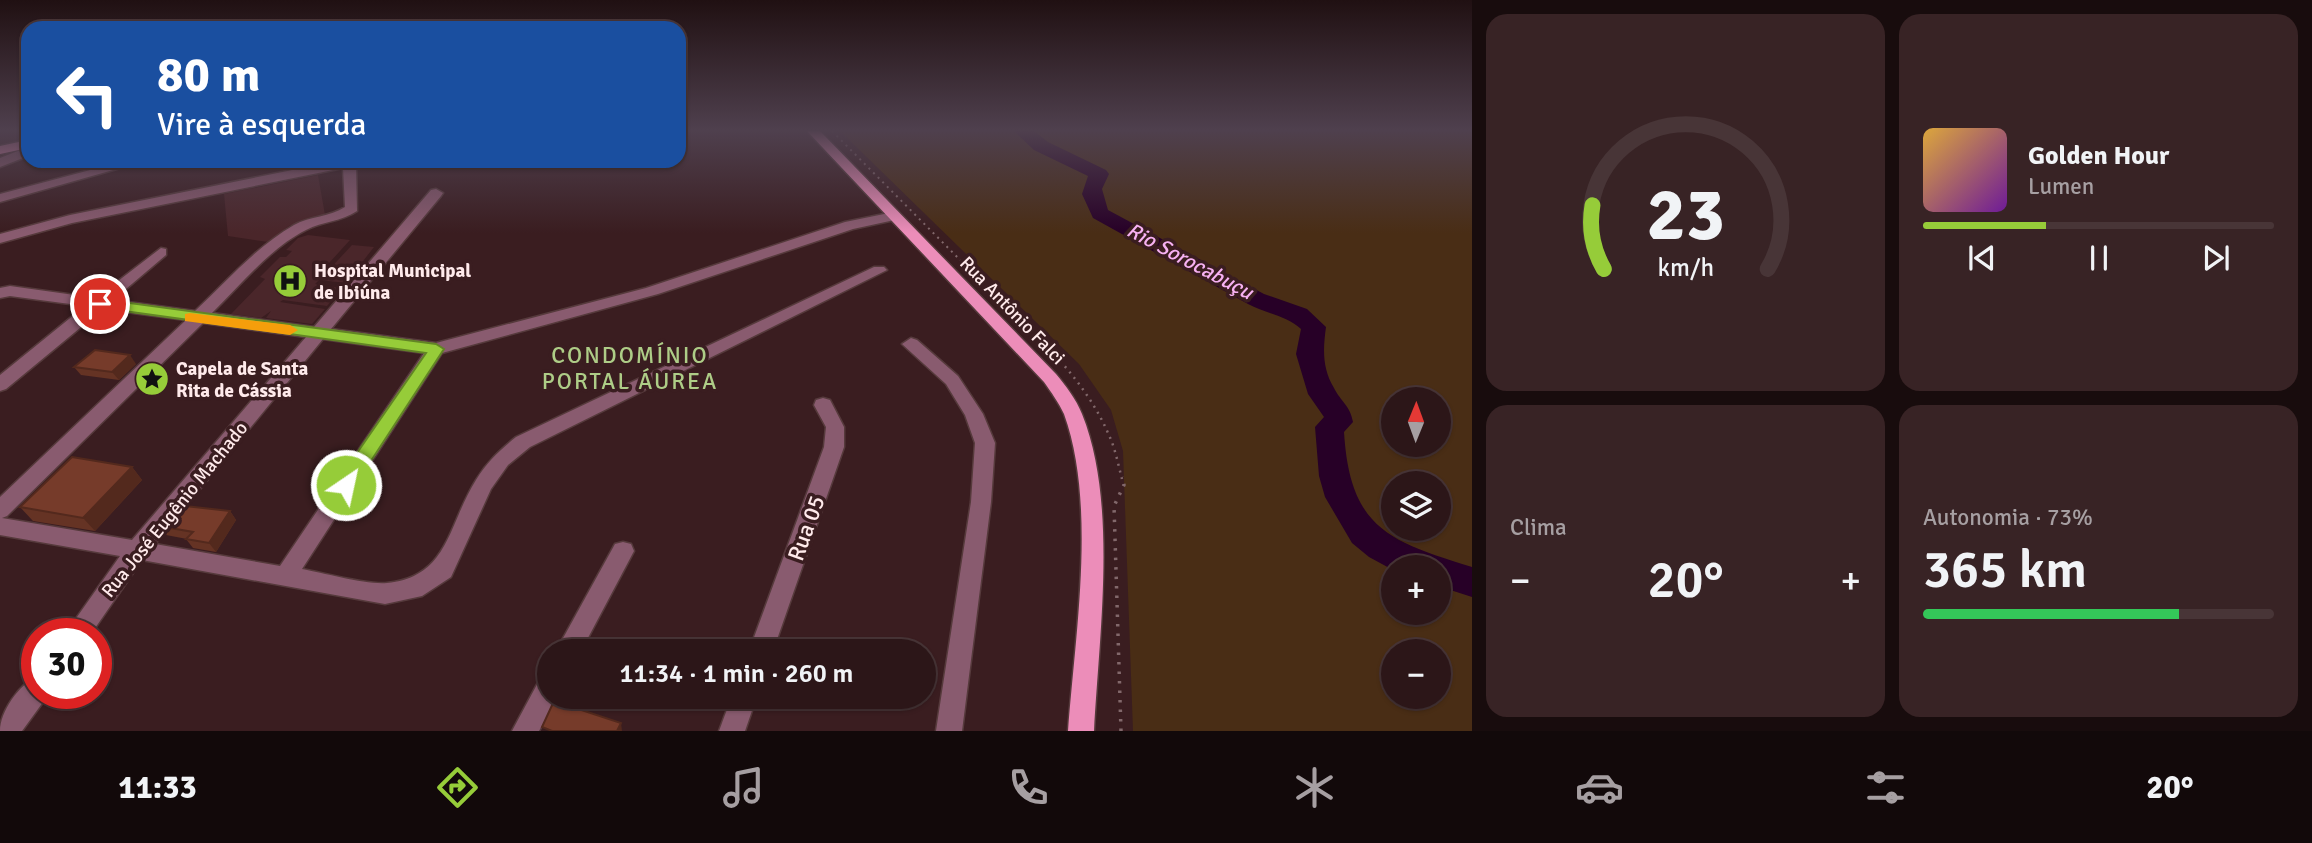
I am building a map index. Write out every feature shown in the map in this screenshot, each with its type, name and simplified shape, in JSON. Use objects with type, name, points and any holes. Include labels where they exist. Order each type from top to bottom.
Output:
[{"type":"main road","name":"Rua Antônio Falci","points":[[846,165],[1051,378],[1073,413],[1084,449],[1091,530],[1081,731]]},
{"type":"street","points":[[0,198],[113,168]]},
{"type":"street","points":[[0,239],[84,216],[323,168]]},
{"type":"street","points":[[0,510],[288,234],[342,215],[352,208],[353,168]]},
{"type":"street","name":"Rua José Eugênio Machado","points":[[88,618],[136,551],[436,193]]},
{"type":"street","points":[[5,292],[436,349],[652,291],[790,248],[850,225],[894,216]]},
{"type":"street","points":[[0,386],[161,252]]},
{"type":"street","points":[[0,526],[385,594],[422,586],[443,570],[483,485],[501,460],[523,442],[879,270]]},
{"type":"street","points":[[911,344],[952,380],[974,414],[985,443],[981,502],[949,731]]},
{"type":"street","points":[[286,575],[436,349]]},
{"type":"street","name":"Rua 05","points":[[765,639],[834,447],[835,427],[823,405]]},
{"type":"street","points":[[575,639],[623,551]]},
{"type":"street","points":[[6,731],[23,709]]},
{"type":"street","points":[[525,731],[537,709]]},
{"type":"street","points":[[732,731],[740,709]]},
{"type":"path","points":[[866,165],[1058,359],[1091,401],[1109,434],[1124,485],[1114,506],[1121,731]]},
{"type":"shaded area","points":[[875,165],[1472,165],[1472,731],[1133,731],[1123,451],[1111,410],[1079,364]]},
{"type":"shaded area","points":[[318,175],[325,215],[289,226],[268,242],[228,236],[224,194]]},
{"type":"shaded area","name":"Hospital Municipal de Ibiúna","points":[[308,235],[350,240],[320,273],[325,274],[352,245],[374,247],[346,283],[319,280],[315,284],[342,288],[327,306],[283,300],[280,302],[325,309],[312,324],[266,318],[271,311],[261,318],[231,314],[265,279],[260,277],[280,257],[286,257],[292,251],[286,250],[298,238]]},
{"type":"building","points":[[95,350],[130,355],[112,372],[74,367]]},
{"type":"building","points":[[72,457],[132,467],[83,518],[20,507]]},
{"type":"building","points":[[176,505],[230,511],[209,543],[186,539],[193,532],[159,526]]},
{"type":"building","points":[[550,709],[578,709],[621,723],[617,731],[552,731],[542,727]]},
{"type":"waterway","name":"Rio Sorocabuçu","points":[[1081,165],[1099,174],[1093,184],[1092,194],[1100,214],[1256,299],[1279,310],[1298,314],[1314,327],[1309,354],[1322,394],[1337,409],[1339,422],[1329,427],[1330,453],[1341,497],[1350,516],[1363,533],[1395,555]]},
{"type":"waterway","name":"Rio Sorocabuçu","points":[[1451,575],[1472,582]]},
{"type":"slow traffic","points":[[190,317],[290,330]]},
{"type":"place","name":"Hospital Municipal de Ibiúna","points":[[290,281]]},
{"type":"place","name":"Capela de Santa Rita de Cássia","points":[[152,379]]},
{"type":"district","name":"CONDOMÍNIO PORTAL ÁUREA","points":[[630,368]]},
{"type":"route","points":[[100,304],[436,349],[346,485]]}]
